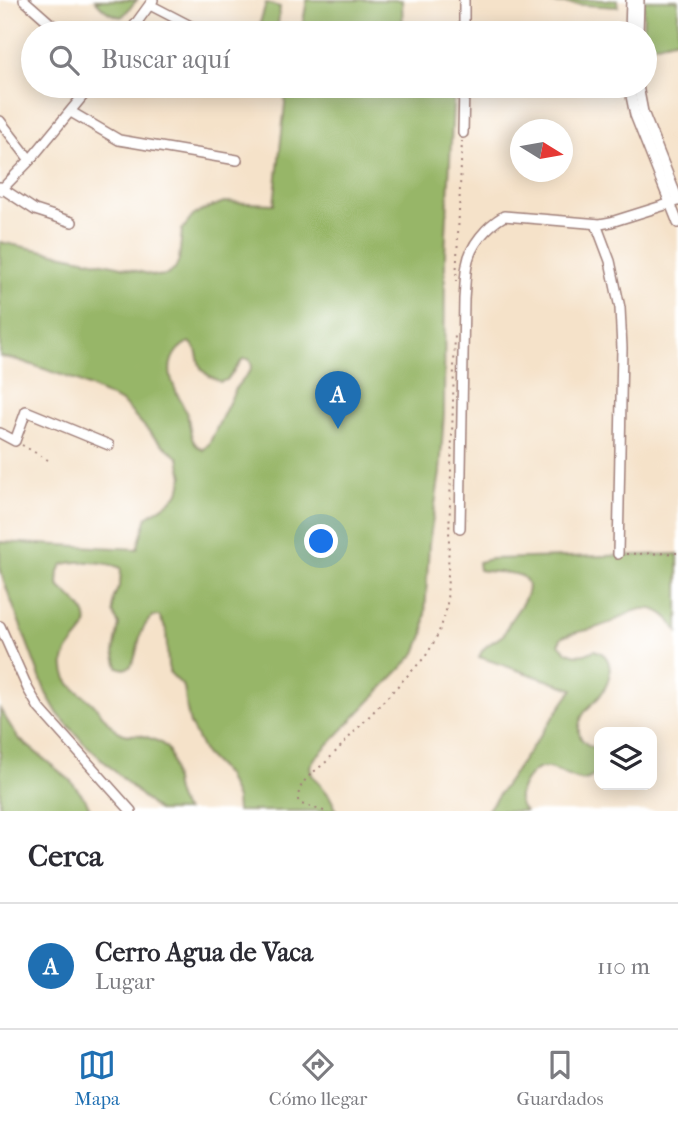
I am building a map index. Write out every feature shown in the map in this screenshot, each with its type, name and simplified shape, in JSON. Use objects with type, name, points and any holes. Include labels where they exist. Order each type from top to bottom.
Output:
[{"type":"street","points":[[24,0],[48,21]]},
{"type":"street","points":[[464,0],[464,21]]},
{"type":"street","points":[[630,21],[631,0]]},
{"type":"street","points":[[638,21],[639,0]]},
{"type":"street","points":[[138,21],[152,3],[183,21]]},
{"type":"street","points":[[72,222],[35,210],[1,189],[30,160],[82,98]]},
{"type":"street","points":[[463,133],[464,98]]},
{"type":"street","points":[[631,98],[635,115],[675,201]]},
{"type":"street","points":[[640,98],[675,201],[678,223]]},
{"type":"street","points":[[71,112],[119,140],[237,160]]},
{"type":"street","points":[[0,121],[30,160]]},
{"type":"street","points":[[460,528],[464,299],[467,263],[473,249],[488,228],[504,216],[596,224],[611,222],[675,201]]},
{"type":"street","points":[[596,224],[610,261],[620,308],[622,348],[618,554]]},
{"type":"street","points":[[0,433],[15,441],[26,411],[109,445]]},
{"type":"street","points":[[0,626],[28,689],[40,708],[131,811]]},
{"type":"path","points":[[456,292],[463,133]]},
{"type":"path","points":[[324,811],[301,804],[298,800],[300,785],[326,762],[425,657],[443,624],[447,606],[455,333]]},
{"type":"path","points":[[15,441],[48,460]]},
{"type":"path","points":[[618,554],[678,553]]},
{"type":"green space","points":[[95,0],[137,0],[122,17],[113,15]]},
{"type":"green space","points":[[307,0],[402,0],[403,21],[303,21]]},
{"type":"green space","points":[[501,0],[617,0],[618,7]]},
{"type":"green space","points":[[644,0],[678,0],[678,39],[657,44],[657,21],[643,21]]},
{"type":"green space","points":[[266,3],[280,7],[278,21],[261,21]]},
{"type":"green space","points":[[286,98],[453,98],[445,254],[444,413],[440,473],[429,543],[424,633],[416,653],[310,766],[312,775],[329,795],[337,811],[237,811],[236,799],[226,775],[205,754],[190,724],[184,687],[170,673],[166,629],[159,616],[153,616],[143,629],[130,667],[118,667],[114,652],[119,625],[113,605],[120,584],[121,568],[92,562],[62,565],[58,585],[81,608],[87,620],[81,635],[65,657],[67,679],[115,729],[124,734],[153,739],[169,751],[177,794],[186,811],[158,811],[84,743],[58,714],[46,693],[0,568],[0,542],[137,549],[147,517],[179,492],[183,477],[179,458],[155,438],[122,402],[73,379],[18,360],[0,357],[0,242],[156,276],[167,275],[175,269],[179,260],[182,230],[193,216],[224,202],[274,204]],"holes":[[[190,342],[197,352],[203,371],[220,382],[227,380],[243,359],[249,359],[252,365],[237,386],[209,444],[203,450],[194,443],[188,417],[170,374],[172,359],[183,345]]]},
{"type":"green space","points":[[678,554],[678,632],[663,614],[657,610],[644,609],[561,638],[559,644],[571,653],[584,654],[594,650],[601,653],[606,657],[610,668],[605,687],[582,717],[579,726],[583,741],[594,748],[594,775],[587,780],[580,780],[555,770],[539,769],[529,776],[520,792],[520,803],[525,811],[487,811],[573,689],[479,657],[486,646],[504,634],[528,587],[527,582],[519,575],[479,570],[478,562],[491,559]]},
{"type":"green space","points":[[0,709],[18,738],[70,780],[91,811],[0,811]]},
{"type":"place","name":"Cerro Agua de Vaca","points":[[338,429]]}]
